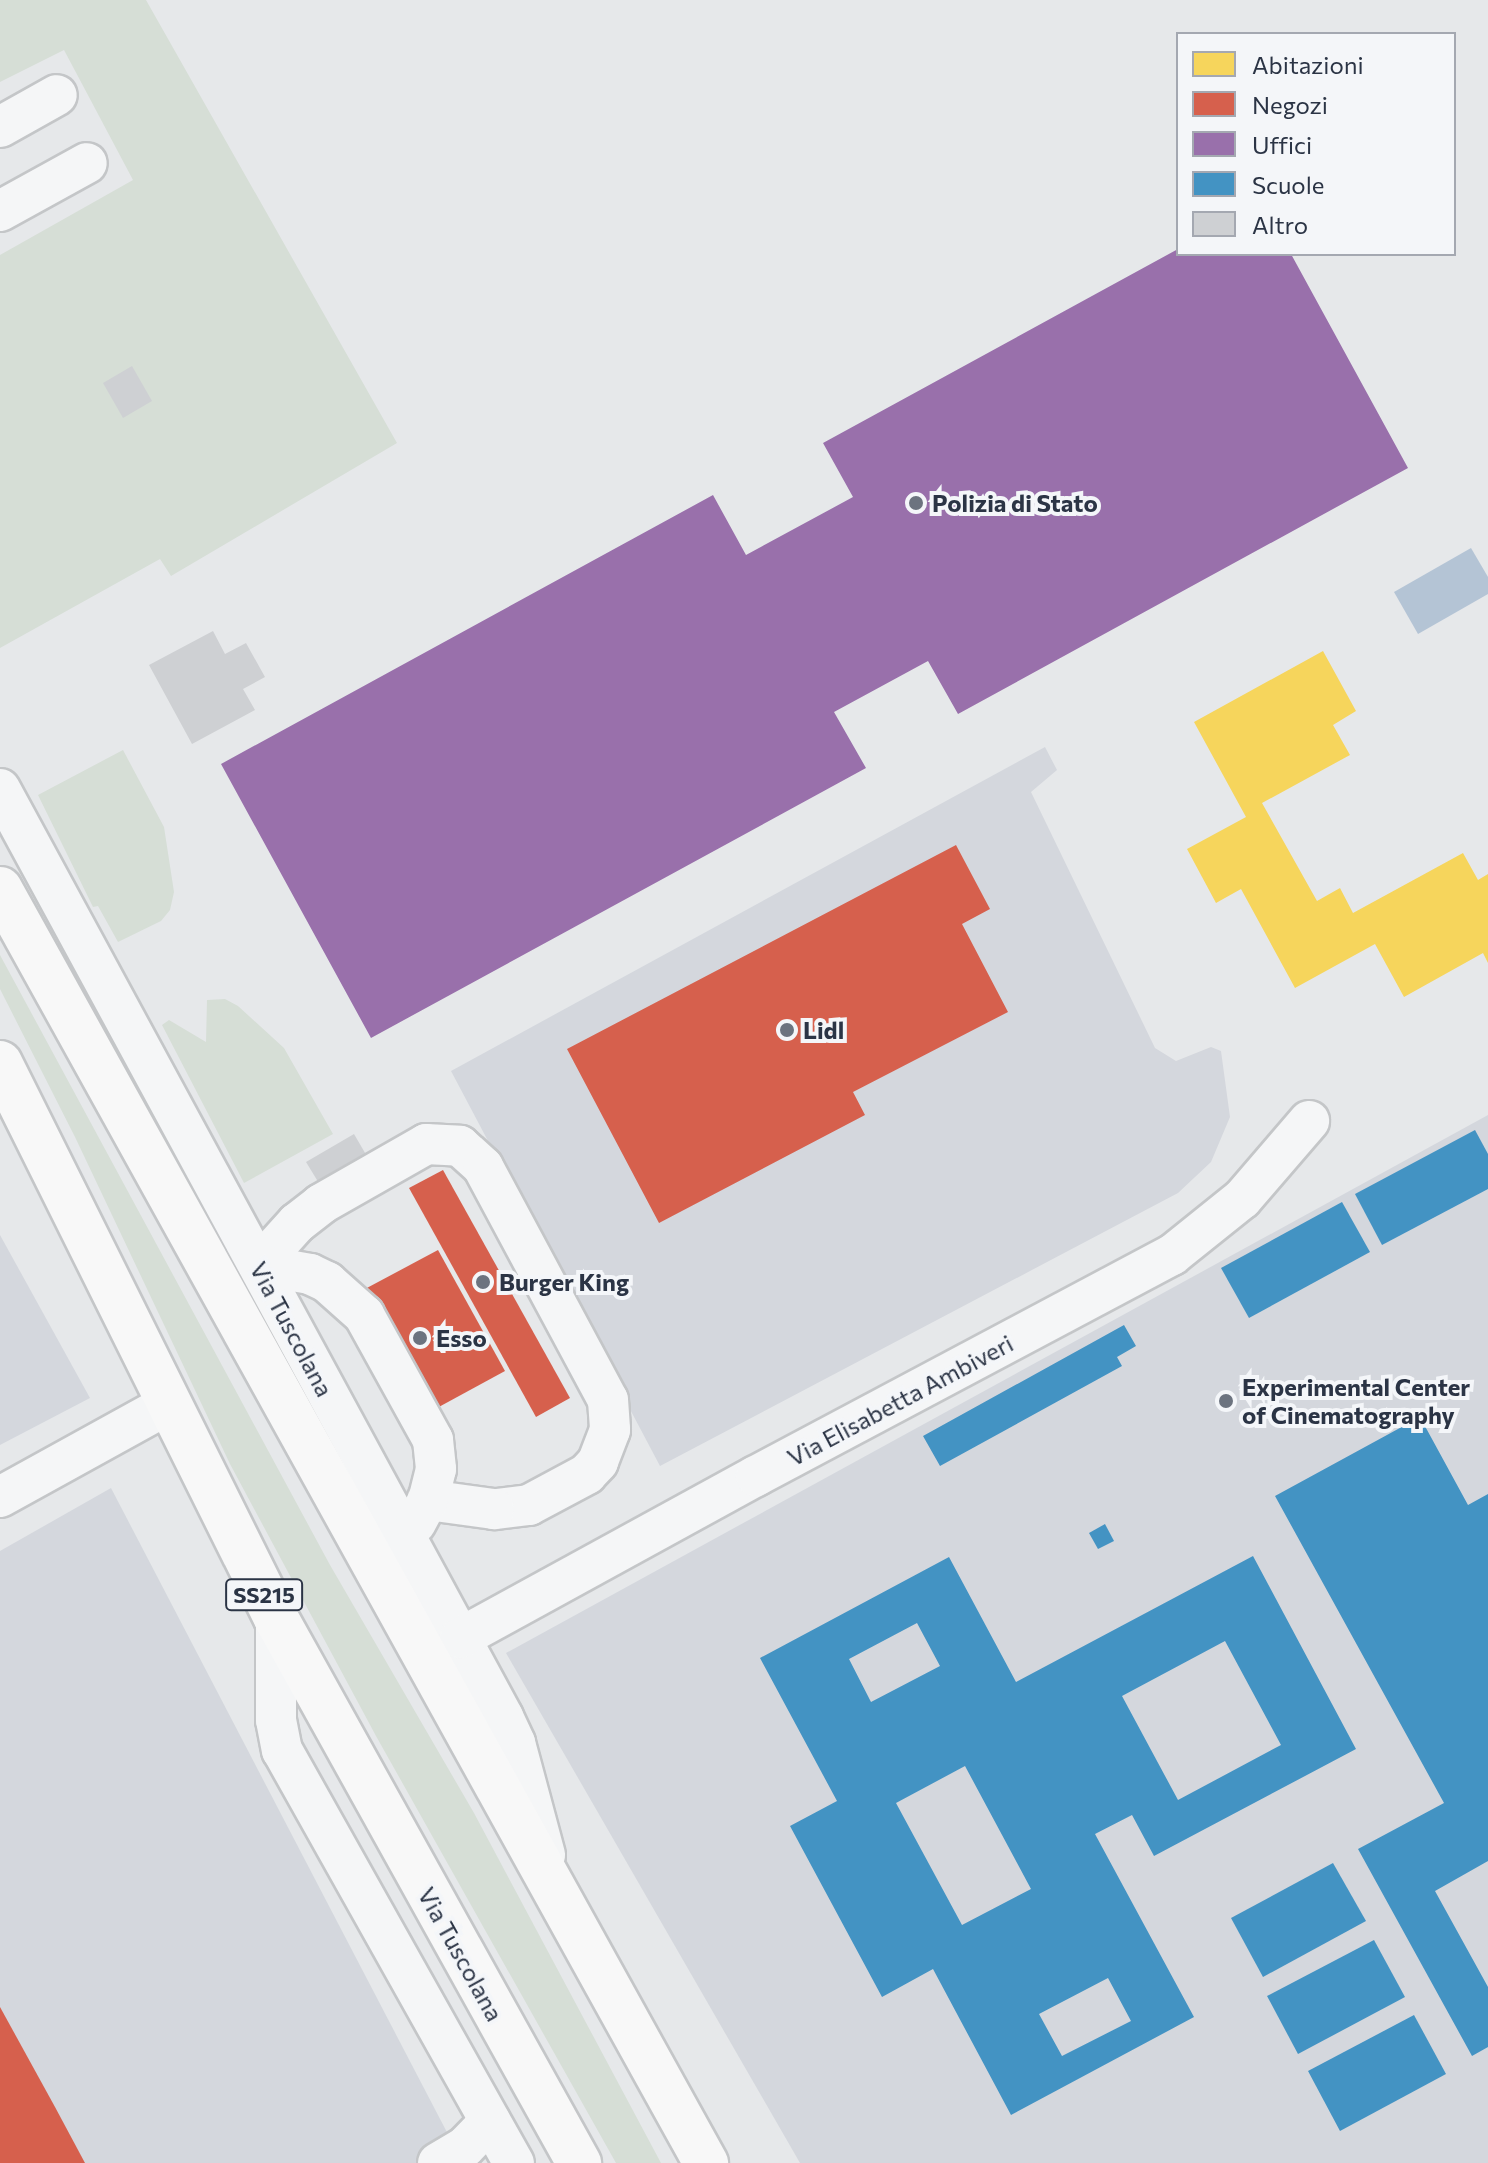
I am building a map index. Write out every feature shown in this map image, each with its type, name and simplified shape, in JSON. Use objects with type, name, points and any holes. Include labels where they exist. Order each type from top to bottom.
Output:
[{"type":"main road","name":"Via Tuscolana","points":[[0,889],[706,2163]]},
{"type":"main road","name":"Via Tuscolana","points":[[0,1063],[167,1405],[276,1618],[579,2163]]},
{"type":"main road","points":[[551,2114],[563,2163]]},
{"type":"street","points":[[0,127],[57,95]]},
{"type":"street","points":[[0,211],[87,163]]},
{"type":"street","name":"Via Tuscolana","points":[[0,789],[515,1743],[552,1882]]},
{"type":"street","name":"Via Elisabetta Ambiveri","points":[[460,1638],[756,1476],[1172,1255],[1242,1199],[1309,1121]]},
{"type":"street","points":[[407,1541],[428,1500],[436,1469],[433,1440],[364,1315],[343,1293],[318,1278],[259,1265],[297,1223],[321,1204],[426,1144],[460,1146],[483,1167],[608,1400],[610,1430],[602,1454],[587,1474],[529,1505],[494,1509],[428,1500]]},
{"type":"street","points":[[0,1497],[167,1405]]},
{"type":"street","name":"Via Tuscolana","points":[[276,1618],[276,1720],[282,1750],[514,2163]]},
{"type":"street","points":[[438,2163],[465,2147],[490,2121]]},
{"type":"shaded area","points":[[0,0],[146,0],[397,443],[171,576],[160,559],[0,648],[0,255],[133,180],[64,50],[0,82]]},
{"type":"shaded area","points":[[1045,747],[1057,770],[1031,792],[1155,1048],[1176,1061],[1211,1047],[1221,1051],[1230,1117],[1211,1162],[1178,1193],[660,1466],[451,1071]]},
{"type":"shaded area","points":[[123,750],[164,827],[174,892],[170,910],[161,921],[118,942],[98,906],[93,907],[38,795]]},
{"type":"shaded area","points":[[0,955],[330,1565],[474,1813],[661,2163],[616,2163],[376,1736],[230,1464],[75,1137],[0,989]]},
{"type":"shaded area","points":[[225,999],[238,1006],[284,1048],[333,1134],[244,1183],[162,1025],[169,1020],[206,1042],[207,1000]]},
{"type":"shaded area","name":"Experimental Center of Cinematography","points":[[1488,1115],[1488,2163],[800,2163],[506,1653]]},
{"type":"shaded area","points":[[0,1235],[90,1398],[0,1445]]},
{"type":"shaded area","points":[[111,1488],[463,2163],[0,2163],[0,1551]]},
{"type":"water","points":[[1471,548],[1488,577],[1488,594],[1418,634],[1394,592]]},
{"type":"building: Abitazioni","points":[[1323,651],[1356,711],[1333,725],[1350,755],[1262,803],[1317,901],[1340,888],[1353,913],[1463,853],[1478,880],[1488,874],[1488,963],[1483,953],[1404,997],[1375,944],[1295,988],[1241,889],[1216,903],[1187,849],[1246,817],[1194,722]]},
{"type":"building: Negozi","name":"Lidl","points":[[956,845],[990,909],[962,924],[1008,1012],[853,1092],[865,1115],[659,1223],[567,1049]]},
{"type":"building: Negozi","points":[[443,1170],[570,1398],[536,1417],[409,1188]]},
{"type":"building: Negozi","name":"Esso","points":[[438,1250],[505,1371],[402,1427],[335,1305]]},
{"type":"building: Negozi","points":[[0,2007],[55,2107],[85,2163],[0,2163]]},
{"type":"building: Uffici","points":[[1176,250],[1176,256],[1292,256],[1408,468],[958,714],[928,661],[834,712],[866,768],[371,1038],[221,764],[713,495],[746,555],[853,497],[823,443]]},
{"type":"building: Scuole","points":[[1475,1130],[1488,1154],[1488,1189],[1382,1245],[1355,1194]]},
{"type":"building: Scuole","points":[[1342,1202],[1370,1252],[1249,1318],[1221,1268]]},
{"type":"building: Scuole","points":[[1124,1325],[1136,1346],[1117,1357],[1122,1366],[940,1466],[923,1436]]},
{"type":"building: Scuole","points":[[1420,1417],[1468,1505],[1488,1494],[1488,1861],[1435,1891],[1488,1987],[1488,2047],[1472,2056],[1358,1849],[1444,1803],[1275,1496]]},
{"type":"building: Scuole","points":[[1105,1524],[1114,1541],[1098,1549],[1089,1533]]},
{"type":"building: Scuole","points":[[1253,1556],[1356,1749],[1154,1856],[1132,1815],[1095,1834],[1194,2017],[1011,2115],[933,1969],[882,1997],[790,1826],[837,1801],[760,1658],[949,1557],[1016,1682]],"holes":[[[917,1623],[940,1666],[871,1702],[849,1659]],[[1225,1641],[1281,1745],[1178,1800],[1122,1696]],[[965,1766],[1031,1889],[962,1925],[896,1803]],[[1108,1978],[1131,2021],[1062,2056],[1039,2014]]]},
{"type":"building: Scuole","points":[[1333,1863],[1366,1921],[1263,1977],[1231,1918]]},
{"type":"building: Scuole","points":[[1374,1940],[1405,1997],[1298,2054],[1267,1996]]},
{"type":"building: Scuole","points":[[1414,2015],[1446,2074],[1340,2131],[1308,2071]]},
{"type":"building: Altro","points":[[132,366],[152,401],[123,418],[103,383]]},
{"type":"building: Altro","points":[[213,631],[225,654],[246,643],[265,677],[243,689],[255,710],[192,744],[149,665]]},
{"type":"building: Altro","points":[[354,1134],[375,1170],[328,1198],[306,1162]]},
{"type":"place","name":"Polizia di Stato","points":[[916,503]]},
{"type":"place","name":"Lidl","points":[[787,1030]]},
{"type":"place","name":"Burger King","points":[[483,1282]]},
{"type":"place","name":"Esso","points":[[420,1338]]},
{"type":"place","name":"Experimental Center of Cinematography","points":[[1226,1401]]}]
